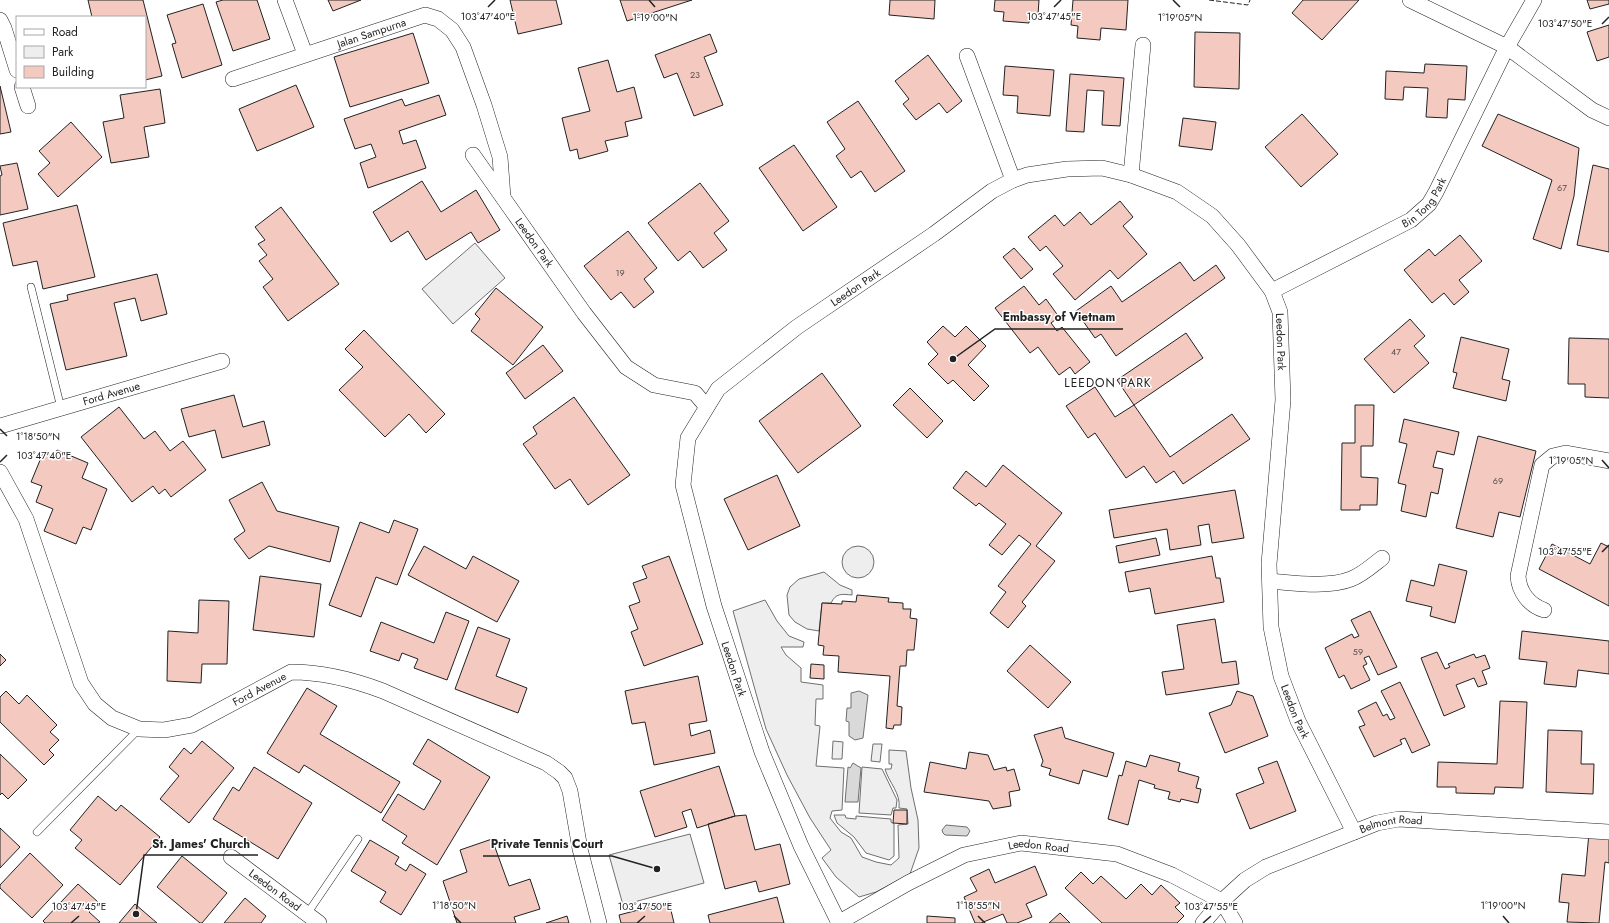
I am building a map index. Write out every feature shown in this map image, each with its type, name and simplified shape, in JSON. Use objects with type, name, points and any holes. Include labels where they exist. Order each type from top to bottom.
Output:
[{"type":"street","points":[[285,0],[305,54]]},
{"type":"street","points":[[1410,0],[1507,47],[1592,110],[1609,118]]},
{"type":"street","name":"Bin Tong Park","points":[[1272,291],[1411,220],[1429,204],[1507,47],[1534,0]]},
{"type":"street","name":"Jalan Sampurna","points":[[233,79],[425,15],[438,19],[452,30],[463,47],[482,98],[500,157],[503,197]]},
{"type":"street","points":[[1,26],[16,67]]},
{"type":"street","points":[[1131,175],[1143,45]]},
{"type":"street","points":[[967,56],[1014,180]]},
{"type":"street","points":[[22,88],[28,106]]},
{"type":"street","name":"Leedon Park","points":[[473,155],[584,313],[626,367],[654,385],[695,393],[706,406]]},
{"type":"street","name":"Leedon Park","points":[[838,923],[801,846],[762,752],[714,606],[683,486],[688,438],[706,406],[718,389],[797,327],[934,234],[992,192],[1027,175],[1066,169],[1102,168],[1131,175],[1178,192],[1212,216],[1238,245],[1272,291],[1280,312],[1283,400],[1269,564],[1271,627],[1281,676],[1298,721],[1354,832]]},
{"type":"street","name":"Ford Avenue","points":[[0,426],[222,361]]},
{"type":"street","points":[[1544,610],[1535,607],[1525,596],[1519,585],[1518,576],[1542,465],[1553,456],[1566,452],[1609,461]]},
{"type":"street","name":"Ford Avenue","points":[[0,472],[26,519],[80,683],[95,704],[112,718],[139,729],[164,730],[192,725],[291,672],[306,672],[362,683],[383,691],[546,763],[565,778],[570,791],[580,849],[599,923]]},
{"type":"street","points":[[1270,581],[1305,584],[1338,583],[1352,579],[1382,558]]},
{"type":"street","name":"Belmont Road","points":[[1203,923],[1222,901],[1245,880],[1266,867],[1377,823],[1400,819],[1609,832]]},
{"type":"street","name":"Leedon Road","points":[[838,923],[908,883],[964,854],[1021,843],[1117,854],[1172,875],[1222,901]]},
{"type":"street","name":"Leedon Road","points":[[231,857],[319,923]]},
{"type":"street","points":[[1222,901],[1235,923]]},
{"type":"lane","points":[[31,287],[61,408]]},
{"type":"lane","points":[[37,832],[139,729]]},
{"type":"lane","points":[[307,914],[358,839]]},
{"type":"green space","points":[[475,243],[505,278],[453,324],[422,289]]},
{"type":"green space","points":[[858,546],[869,551],[874,562],[869,573],[858,578],[847,573],[842,562],[847,551]]},
{"type":"green space","points":[[824,572],[840,585],[852,590],[852,595],[839,595],[835,597],[831,603],[822,603],[819,631],[807,629],[795,622],[789,615],[787,595],[790,587],[799,579]]},
{"type":"green space","points":[[765,600],[777,621],[789,636],[804,642],[803,647],[781,647],[786,655],[801,668],[801,682],[823,685],[823,699],[816,699],[815,725],[820,726],[816,766],[844,768],[842,810],[832,811],[830,818],[841,832],[851,838],[862,857],[891,865],[899,858],[898,825],[908,824],[907,809],[899,808],[897,793],[885,769],[891,769],[892,764],[889,764],[889,750],[906,751],[911,788],[918,820],[919,848],[910,874],[876,892],[859,897],[836,877],[822,858],[831,850],[810,818],[787,775],[766,729],[733,611]]},
{"type":"green space","points":[[833,741],[843,742],[842,759],[832,759]]},
{"type":"green space","points":[[873,744],[882,744],[880,762],[871,761]]},
{"type":"green space","points":[[862,767],[882,769],[897,800],[896,808],[893,808],[891,815],[859,813]]},
{"type":"green space","points":[[834,815],[845,815],[846,818],[856,819],[856,816],[891,819],[891,822],[894,824],[894,856],[889,860],[866,853],[854,837],[837,823]]},
{"type":"green space","points":[[690,834],[704,883],[623,905],[609,855]]},
{"type":"shaded area","points":[[859,691],[868,695],[863,738],[855,740],[849,736],[849,722],[846,721],[847,708],[851,708],[851,693]]},
{"type":"shaded area","points":[[853,763],[861,768],[858,802],[845,802],[848,767],[850,768]]},
{"type":"shaded area","points":[[946,825],[967,827],[970,831],[967,836],[945,835],[942,830]]},
{"type":"building","points":[[88,0],[143,0],[162,76],[146,80],[146,16],[92,16]]},
{"type":"building","points":[[223,0],[257,0],[270,39],[233,51],[216,2]]},
{"type":"building","points":[[328,0],[361,0],[333,11]]},
{"type":"building","points":[[510,0],[556,0],[562,24],[518,34]]},
{"type":"building","points":[[620,0],[692,0],[627,21]]},
{"type":"building","points":[[890,0],[935,0],[934,19],[889,15]]},
{"type":"building","points":[[995,0],[1039,0],[1038,15],[1030,14],[1029,23],[1003,21],[1004,12],[994,11]]},
{"type":"building","points":[[1073,0],[1128,0],[1126,30],[1101,28],[1100,40],[1077,38],[1078,26],[1071,25]]},
{"type":"building","points":[[1303,0],[1359,0],[1322,40],[1292,13]]},
{"type":"building","points":[[1587,0],[1609,0],[1609,4],[1590,9]]},
{"type":"building","points":[[203,4],[222,65],[182,78],[172,44],[176,43],[167,15]]},
{"type":"building","points":[[1609,25],[1609,57],[1597,61],[1587,32]]},
{"type":"building","points":[[1195,32],[1240,33],[1239,89],[1194,87]]},
{"type":"building","points":[[413,33],[429,83],[350,107],[334,57]]},
{"type":"building","points":[[710,34],[717,52],[704,57],[723,105],[694,116],[677,73],[664,78],[655,55]]},
{"type":"building","points":[[928,55],[962,101],[947,113],[939,103],[916,120],[903,104],[909,99],[895,81]]},
{"type":"building","points":[[608,60],[617,92],[634,87],[642,118],[625,122],[628,136],[605,141],[608,151],[579,159],[577,149],[570,151],[562,118],[590,111],[578,68]]},
{"type":"building","points":[[1425,64],[1467,66],[1465,100],[1448,99],[1447,118],[1426,117],[1428,88],[1404,87],[1403,100],[1385,99],[1386,71],[1424,73]]},
{"type":"building","points":[[1005,66],[1054,70],[1050,116],[1017,113],[1018,96],[1003,95]]},
{"type":"building","points":[[1070,74],[1124,78],[1120,126],[1102,125],[1104,91],[1087,90],[1084,132],[1066,131]]},
{"type":"building","points":[[296,85],[314,127],[257,151],[239,109]]},
{"type":"building","points":[[0,86],[11,132],[0,134]]},
{"type":"building","points":[[160,89],[165,123],[144,127],[149,157],[111,163],[103,122],[124,118],[120,95]]},
{"type":"building","points":[[439,95],[446,115],[399,131],[403,144],[416,140],[426,168],[368,188],[360,163],[376,157],[371,144],[355,149],[344,119],[402,99],[405,106]]},
{"type":"building","points":[[858,101],[905,171],[875,192],[861,171],[851,178],[836,156],[845,149],[827,122]]},
{"type":"building","points":[[1302,114],[1338,154],[1301,187],[1265,147]]},
{"type":"building","points":[[1498,114],[1579,148],[1574,196],[1561,249],[1533,239],[1552,180],[1482,146]]},
{"type":"building","points":[[1183,118],[1216,122],[1212,150],[1179,146]]},
{"type":"building","points":[[71,122],[102,157],[58,197],[38,174],[50,163],[39,151]]},
{"type":"building","points":[[794,145],[837,207],[803,231],[759,168]]},
{"type":"building","points":[[17,163],[28,209],[0,215],[0,176],[2,175],[0,166]]},
{"type":"building","points":[[1593,165],[1609,169],[1609,252],[1577,245]]},
{"type":"building","points":[[422,181],[441,212],[476,190],[500,230],[478,243],[471,232],[426,260],[408,231],[391,242],[373,212]]},
{"type":"building","points":[[700,183],[729,221],[714,233],[727,250],[703,268],[690,251],[678,261],[648,223]]},
{"type":"building","points":[[1120,201],[1133,217],[1123,226],[1147,254],[1118,279],[1110,270],[1075,300],[1053,274],[1063,266],[1046,246],[1040,251],[1028,237],[1055,215],[1064,226],[1080,212],[1091,225]]},
{"type":"building","points":[[77,205],[95,277],[43,289],[37,261],[13,266],[3,223]]},
{"type":"building","points":[[281,207],[339,284],[288,321],[263,287],[273,279],[259,261],[267,255],[258,244],[265,240],[255,227]]},
{"type":"building","points":[[628,231],[657,268],[644,279],[654,292],[634,308],[621,292],[611,300],[584,266]]},
{"type":"building","points":[[1460,235],[1482,261],[1459,280],[1469,292],[1454,305],[1444,293],[1432,303],[1404,270],[1429,249],[1435,256]]},
{"type":"building","points":[[1014,248],[1033,269],[1021,279],[1003,257]]},
{"type":"building","points":[[1180,262],[1194,281],[1216,265],[1225,278],[1116,356],[1101,334],[1095,338],[1076,311],[1111,286],[1122,302]]},
{"type":"building","points":[[157,274],[167,314],[141,321],[135,298],[114,303],[127,356],[66,370],[50,304],[68,300],[67,295]]},
{"type":"building","points":[[1024,286],[1039,305],[1046,299],[1059,317],[1051,323],[1057,331],[1062,327],[1090,362],[1075,374],[1070,367],[1059,375],[1038,347],[1030,353],[995,308]]},
{"type":"building","points":[[496,288],[543,327],[513,365],[471,331],[480,319],[475,314]]},
{"type":"building","points":[[1410,319],[1425,336],[1414,346],[1429,363],[1394,393],[1364,359]]},
{"type":"building","points":[[943,326],[955,337],[966,326],[986,346],[968,365],[989,386],[974,401],[953,380],[948,384],[928,364],[938,354],[927,342]]},
{"type":"building","points":[[364,330],[445,414],[426,433],[409,414],[385,437],[339,390],[363,367],[345,349]]},
{"type":"building","points":[[1186,333],[1203,358],[1134,405],[1117,380]]},
{"type":"building","points":[[1461,337],[1509,349],[1502,379],[1510,381],[1506,401],[1453,388],[1457,373],[1453,372]]},
{"type":"building","points":[[1569,338],[1609,339],[1609,398],[1585,397],[1585,384],[1568,384]]},
{"type":"building","points":[[543,345],[563,371],[525,399],[506,373]]},
{"type":"building","points":[[822,373],[861,426],[798,473],[759,421]]},
{"type":"building","points":[[1095,387],[1115,417],[1134,405],[1170,457],[1232,414],[1250,439],[1183,484],[1174,471],[1156,483],[1144,466],[1126,478],[1095,433],[1088,438],[1066,406]]},
{"type":"building","points":[[910,388],[943,421],[927,438],[893,405]]},
{"type":"building","points":[[234,395],[243,427],[264,421],[270,445],[222,458],[215,430],[189,437],[181,409]]},
{"type":"building","points":[[574,397],[630,475],[588,505],[570,479],[555,489],[523,444],[537,434],[533,427]]},
{"type":"building","points":[[1355,405],[1374,405],[1373,446],[1361,446],[1361,477],[1378,478],[1377,505],[1360,505],[1360,510],[1341,510],[1342,443],[1355,443]]},
{"type":"building","points":[[119,407],[144,439],[155,431],[170,451],[183,441],[206,470],[171,497],[165,489],[159,494],[153,486],[132,502],[81,437]]},
{"type":"building","points":[[1404,419],[1459,432],[1454,455],[1437,451],[1433,467],[1443,469],[1438,494],[1431,492],[1426,517],[1401,511],[1406,485],[1398,483],[1407,444],[1399,442]]},
{"type":"building","points":[[1478,436],[1536,451],[1520,517],[1499,512],[1493,537],[1456,528]]},
{"type":"building","points":[[57,450],[88,463],[82,478],[107,489],[91,530],[83,527],[76,544],[44,531],[53,509],[36,502],[42,486],[31,482],[43,453],[54,457]]},
{"type":"building","points":[[1003,465],[1062,513],[1036,546],[1055,561],[1022,602],[1026,606],[1008,628],[990,613],[1006,592],[998,586],[1031,544],[1019,535],[1002,555],[989,545],[1006,524],[979,503],[976,506],[953,488],[966,471],[986,487]]},
{"type":"building","points":[[777,475],[800,526],[748,550],[724,499]]},
{"type":"building","points":[[262,482],[277,511],[339,527],[330,562],[269,546],[249,559],[234,539],[245,531],[229,500]]},
{"type":"building","points":[[1235,490],[1244,538],[1212,543],[1209,524],[1198,526],[1201,545],[1170,550],[1167,529],[1114,538],[1109,510]]},
{"type":"building","points":[[394,520],[418,529],[397,585],[376,577],[361,617],[329,605],[360,522],[389,533]]},
{"type":"building","points":[[1156,538],[1160,555],[1119,563],[1116,546]]},
{"type":"building","points":[[1601,543],[1609,547],[1609,606],[1539,569],[1552,544],[1590,564]]},
{"type":"building","points":[[424,546],[466,569],[473,556],[519,581],[497,622],[408,575]]},
{"type":"building","points":[[669,556],[703,644],[644,666],[631,632],[638,629],[629,606],[640,602],[633,583],[647,578],[642,566]]},
{"type":"building","points":[[1212,556],[1216,578],[1220,578],[1224,602],[1155,614],[1150,588],[1129,592],[1125,572]]},
{"type":"building","points":[[1439,564],[1467,571],[1455,623],[1430,616],[1432,607],[1406,601],[1411,580],[1434,586]]},
{"type":"building","points":[[260,576],[321,584],[314,637],[253,630]]},
{"type":"building","points":[[857,595],[889,598],[888,602],[903,603],[903,609],[911,609],[910,618],[917,619],[914,650],[907,650],[906,666],[900,666],[897,706],[902,707],[901,725],[894,725],[893,729],[886,728],[890,676],[838,672],[839,656],[823,655],[824,646],[818,645],[822,603],[842,604],[842,601],[856,602]]},
{"type":"building","points":[[199,600],[229,601],[227,664],[202,664],[201,683],[167,681],[168,631],[198,633]]},
{"type":"building","points":[[1370,611],[1397,667],[1378,675],[1369,656],[1364,658],[1367,664],[1363,666],[1370,680],[1351,689],[1344,675],[1339,678],[1325,648],[1352,634],[1354,638],[1359,636],[1351,620]]},
{"type":"building","points":[[446,612],[469,621],[447,680],[414,668],[418,659],[402,653],[399,661],[370,651],[381,622],[434,643]]},
{"type":"building","points":[[1215,619],[1222,663],[1236,661],[1239,684],[1166,695],[1162,672],[1184,669],[1177,625]]},
{"type":"building","points":[[478,627],[510,639],[496,676],[527,688],[518,713],[455,689]]},
{"type":"building","points":[[1522,631],[1609,641],[1609,674],[1578,670],[1576,687],[1544,684],[1547,662],[1519,659]]},
{"type":"building","points":[[1030,645],[1071,682],[1048,708],[1007,671]]},
{"type":"building","points":[[1437,652],[1445,669],[1450,667],[1448,664],[1474,654],[1476,658],[1485,655],[1490,668],[1482,671],[1487,684],[1478,687],[1474,678],[1456,685],[1465,707],[1444,716],[1421,658]]},
{"type":"building","points":[[0,654],[6,660],[0,666]]},
{"type":"building","points":[[811,664],[824,665],[824,679],[810,678]]},
{"type":"building","points":[[698,676],[707,721],[689,724],[691,736],[710,730],[715,753],[654,765],[645,722],[632,724],[625,691]]},
{"type":"building","points":[[1400,682],[1430,745],[1412,753],[1405,738],[1400,740],[1402,744],[1374,757],[1359,727],[1365,725],[1358,711],[1376,702],[1383,716],[1387,714],[1390,720],[1395,718],[1381,691]]},
{"type":"building","points":[[307,688],[337,706],[320,734],[400,782],[381,813],[304,765],[299,773],[267,753]]},
{"type":"building","points":[[6,691],[19,704],[27,695],[57,725],[50,732],[59,740],[49,750],[54,755],[44,765],[0,722],[0,697]]},
{"type":"building","points":[[1237,691],[1253,696],[1268,736],[1225,753],[1209,713],[1231,705]]},
{"type":"building","points":[[1500,701],[1527,702],[1523,788],[1495,787],[1494,794],[1456,793],[1456,787],[1437,787],[1438,762],[1497,764]]},
{"type":"building","points":[[1062,727],[1065,738],[1114,753],[1107,777],[1083,770],[1079,784],[1049,775],[1051,769],[1041,766],[1043,761],[1034,735]]},
{"type":"building","points":[[1548,730],[1582,731],[1581,764],[1594,764],[1593,794],[1546,792]]},
{"type":"building","points":[[428,739],[490,777],[437,865],[402,843],[407,836],[382,820],[398,794],[424,810],[441,781],[413,764]]},
{"type":"building","points":[[202,741],[234,768],[189,823],[160,799],[179,776],[169,767],[184,748],[191,754]]},
{"type":"building","points":[[969,752],[988,755],[994,770],[1006,767],[1007,771],[1014,769],[1020,790],[1009,792],[1011,806],[993,809],[989,801],[924,792],[930,762],[966,769]]},
{"type":"building","points":[[0,754],[27,780],[8,799],[2,793],[0,795]]},
{"type":"building","points":[[1150,755],[1180,763],[1178,771],[1199,777],[1196,788],[1201,789],[1198,803],[1181,799],[1180,802],[1168,799],[1170,792],[1154,788],[1155,785],[1139,780],[1128,825],[1108,819],[1119,775],[1122,776],[1126,761],[1146,767]]},
{"type":"building","points":[[1277,761],[1296,811],[1250,829],[1236,794],[1264,783],[1258,768]]},
{"type":"building","points":[[719,766],[735,816],[697,828],[691,809],[682,812],[687,827],[655,837],[640,791]]},
{"type":"building","points":[[254,767],[312,803],[278,859],[213,819],[233,787],[239,791]]},
{"type":"building","points":[[98,796],[116,811],[121,805],[160,837],[120,885],[75,848],[82,840],[70,830]]},
{"type":"building","points":[[894,810],[907,810],[907,824],[893,823]]},
{"type":"building","points":[[746,815],[755,850],[780,844],[790,884],[759,892],[756,881],[725,889],[708,824],[735,816]]},
{"type":"building","points":[[0,828],[20,847],[0,868]]},
{"type":"building","points":[[1589,833],[1609,836],[1609,863],[1605,862],[1599,923],[1567,922],[1569,903],[1559,902],[1562,874],[1585,876]]},
{"type":"building","points":[[492,839],[509,886],[530,879],[540,909],[514,917],[516,923],[457,923],[443,881],[467,872],[460,850]]},
{"type":"building","points":[[370,840],[399,857],[395,864],[406,871],[410,864],[426,874],[401,915],[380,902],[386,892],[351,871]]},
{"type":"building","points":[[30,853],[63,885],[32,918],[0,888],[0,885]]},
{"type":"building","points":[[182,856],[227,893],[202,923],[200,923],[157,887]]},
{"type":"building","points":[[1035,866],[1047,895],[1026,904],[1032,917],[1017,923],[1007,923],[1003,914],[981,923],[975,923],[964,897],[977,891],[970,878],[989,869],[995,883]]},
{"type":"building","points":[[1081,872],[1093,884],[1101,876],[1126,899],[1141,884],[1152,895],[1161,885],[1180,903],[1175,907],[1184,916],[1177,923],[1102,923],[1065,888]]},
{"type":"building","points":[[78,884],[98,902],[89,912],[100,922],[45,923],[43,921]]},
{"type":"building","points":[[777,897],[784,923],[710,923],[708,915]]},
{"type":"building","points":[[245,898],[266,916],[261,923],[224,923]]},
{"type":"building","points":[[669,902],[674,923],[621,923],[619,915]]},
{"type":"building","points":[[135,904],[157,923],[119,923]]},
{"type":"building","points":[[1060,913],[1070,923],[1049,923]]},
{"type":"building","points":[[567,916],[569,923],[546,923]]},
{"type":"building","points":[[927,916],[955,918],[955,923],[927,923]]},
{"type":"fence","points":[[1209,0],[1248,5],[1250,0]]},
{"type":"place","name":"Embassy of Vietnam","points":[[953,359]]},
{"type":"place","name":"Private Tennis Court","points":[[657,869]]},
{"type":"place","name":"St. James' Church","points":[[136,914]]},
{"type":"district","name":"LEEDON PARK","points":[[1108,383]]}]
